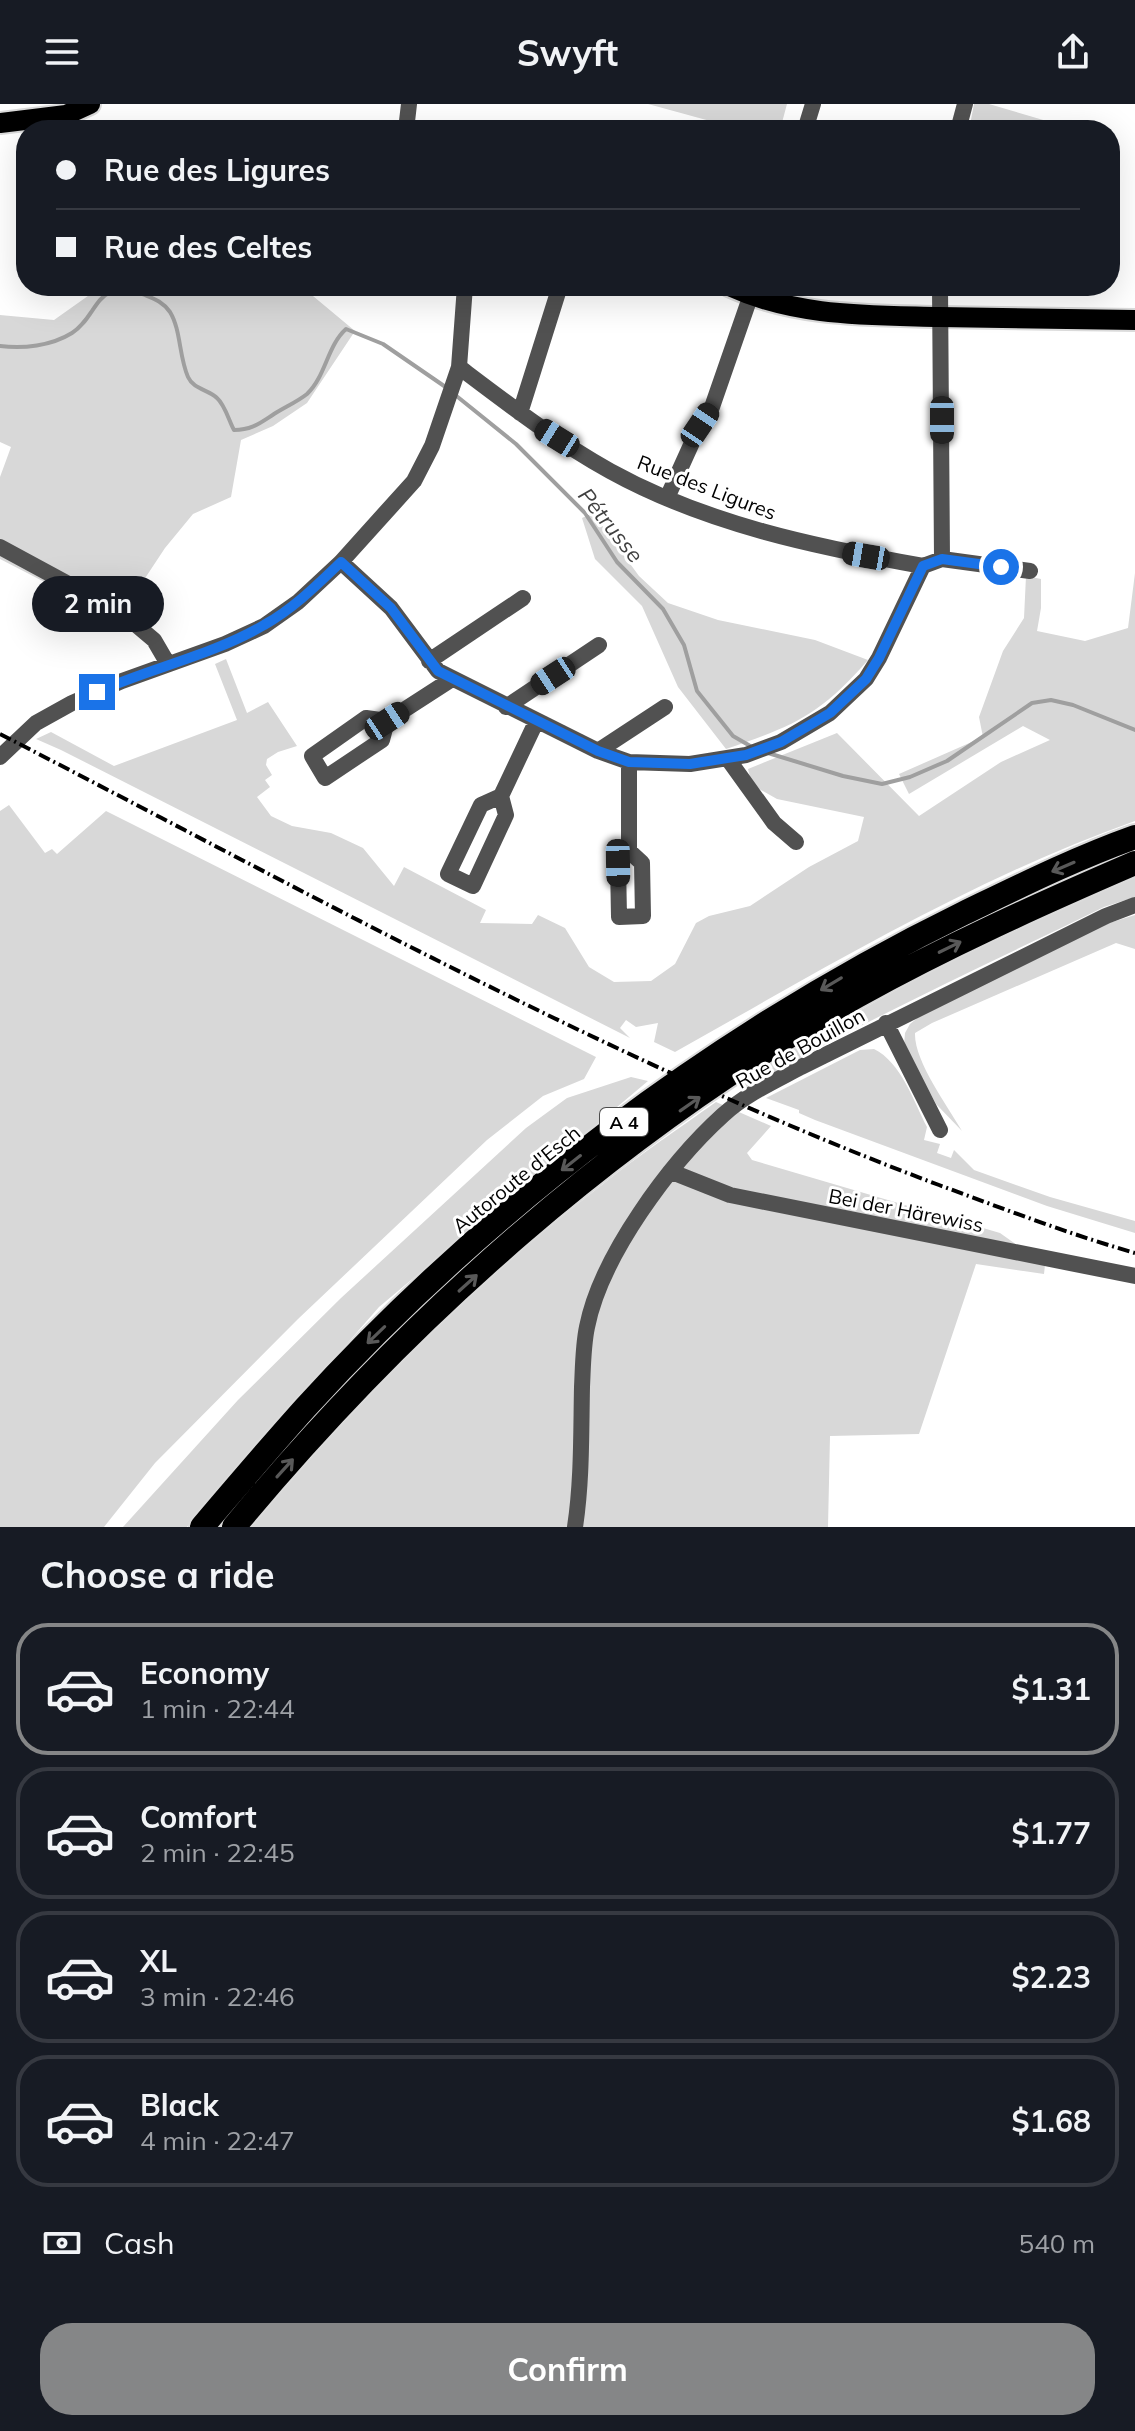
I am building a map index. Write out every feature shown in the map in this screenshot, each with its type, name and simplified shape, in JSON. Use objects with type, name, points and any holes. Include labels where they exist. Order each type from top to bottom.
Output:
[{"type":"highway","name":"Autoroute d'Esch","points":[[202,1527],[306,1407],[454,1261],[537,1189],[641,1109],[716,1055],[871,961],[1024,884],[1135,837]]},
{"type":"highway","name":"A 4","points":[[234,1527],[332,1416],[433,1315],[549,1211],[652,1130],[734,1073],[864,992],[1005,920],[1135,863]]},
{"type":"main road","points":[[31,120],[82,115]]},
{"type":"main road","points":[[761,296],[778,305],[813,311],[940,317],[1135,320]]},
{"type":"street","points":[[0,757],[36,723],[48,716],[122,681],[225,644],[264,626],[298,602],[341,562],[414,481],[432,446],[459,367],[464,296]]},
{"type":"street","points":[[520,413],[557,296]]},
{"type":"street","points":[[667,498],[700,425],[712,407],[750,296]]},
{"type":"street","points":[[940,296],[942,559]]},
{"type":"street","name":"Rue des Ligures","points":[[459,367],[520,413],[609,471],[667,498],[799,541],[923,566]]},
{"type":"street","points":[[0,547],[122,613],[154,640],[168,664]]},
{"type":"street","points":[[341,562],[391,608],[438,671],[598,751],[629,762],[690,764],[746,755],[781,742],[819,720],[849,697],[866,679],[879,658],[923,566],[942,559],[1030,571]]},
{"type":"street","points":[[429,661],[523,598]]},
{"type":"street","points":[[506,707],[599,645]]},
{"type":"street","points":[[387,721],[382,740],[325,778],[312,756],[366,718],[387,721],[452,679]]},
{"type":"street","points":[[598,751],[665,707]]},
{"type":"street","points":[[501,796],[481,805],[448,874],[473,886],[506,815],[501,796],[536,722]]},
{"type":"street","points":[[728,759],[774,823],[796,842]]},
{"type":"street","points":[[629,762],[629,851]]},
{"type":"street","name":"Rue de Bouillon","points":[[575,1527],[586,1328],[595,1300],[618,1245],[672,1172],[724,1114],[754,1092],[886,1023],[1106,916],[1135,905]]},
{"type":"street","points":[[886,1023],[940,1130]]},
{"type":"street","name":"Bei der Härewiss","points":[[672,1172],[730,1195],[1135,1276]]},
{"type":"shaded area","points":[[648,104],[787,104],[783,120],[706,120]]},
{"type":"shaded area","points":[[974,104],[989,104],[1043,120],[971,120]]},
{"type":"shaded area","points":[[88,296],[313,296],[355,331],[307,403],[273,426],[241,440],[231,497],[193,514],[165,548],[122,613],[66,585],[62,591],[0,559],[0,477],[11,447],[0,442],[0,315],[54,320]]},
{"type":"shaded area","points":[[593,513],[639,576],[668,603],[718,620],[815,640],[868,660],[820,706],[788,725],[726,749],[678,687],[642,606],[595,559],[582,518]]},
{"type":"shaded area","points":[[1135,573],[1135,821],[1075,844],[957,897],[675,1052],[654,1042],[658,1023],[636,1027],[626,1020],[620,1028],[630,1038],[36,739],[51,732],[114,766],[237,720],[215,664],[226,659],[247,713],[268,702],[297,746],[267,759],[266,765],[272,775],[265,780],[270,787],[257,797],[271,816],[292,826],[331,833],[363,848],[394,886],[404,867],[486,910],[480,923],[532,924],[538,915],[565,928],[589,967],[614,982],[651,981],[675,964],[696,923],[709,916],[750,906],[809,867],[858,841],[864,817],[777,799],[752,785],[748,769],[837,733],[919,816],[1001,762],[1050,740],[1023,726],[909,794],[899,774],[983,737],[979,717],[1003,651],[1024,618],[1026,576],[1041,579],[1037,631],[1085,641],[1128,628]]},
{"type":"shaded area","points":[[9,805],[45,853],[52,849],[57,854],[106,811],[596,1057],[584,1079],[543,1096],[487,1140],[298,1319],[155,1463],[104,1527],[0,1527],[0,811]]},
{"type":"shaded area","points":[[1135,877],[1135,897],[1104,907],[923,995],[746,1089],[737,1085],[931,971],[1032,921]]},
{"type":"shaded area","points":[[1135,915],[1135,949],[1116,943],[915,1033],[925,1069],[962,1131],[936,1104],[904,1045],[910,1024],[921,1015],[1109,923]]},
{"type":"shaded area","points":[[874,1049],[892,1063],[906,1084],[927,1127],[924,1140],[940,1144],[937,1153],[951,1158],[954,1150],[974,1170],[1050,1197],[1135,1221],[1135,1233],[1047,1206],[815,1120],[799,1113],[799,1110],[766,1098],[860,1050]]},
{"type":"shaded area","points":[[631,1077],[648,1081],[379,1307],[187,1527],[123,1527],[238,1400],[341,1298],[526,1128],[567,1098]]},
{"type":"shaded area","points":[[716,1102],[771,1126],[747,1153],[752,1160],[1000,1233],[1045,1265],[1044,1274],[976,1264],[919,1434],[830,1436],[828,1527],[251,1527],[331,1434],[462,1303],[603,1184]]},
{"type":"waterway","name":"Pétrusse","points":[[0,346],[37,346],[64,337],[81,325],[105,296]]},
{"type":"waterway","name":"Pétrusse","points":[[147,296],[170,312],[188,377],[220,401],[234,430],[256,425],[307,394],[346,329],[383,344],[447,388]]},
{"type":"waterway","name":"Pétrusse","points":[[454,394],[516,444],[585,513],[617,562],[663,609],[684,645],[697,691],[733,736],[752,747]]},
{"type":"waterway","name":"Pétrusse","points":[[768,753],[843,776],[882,784],[910,777],[947,761],[1032,703],[1051,700],[1073,705],[1135,730]]},
{"type":"railway","points":[[0,734],[463,973],[698,1085],[939,1185],[1135,1253]]},
{"type":"route","points":[[97,692],[225,644],[264,626],[298,602],[341,562],[391,608],[438,671],[506,707],[598,751],[629,762],[690,764],[728,759],[781,742],[809,727],[849,697],[866,679],[879,658],[923,566],[942,559],[1001,567]]}]
